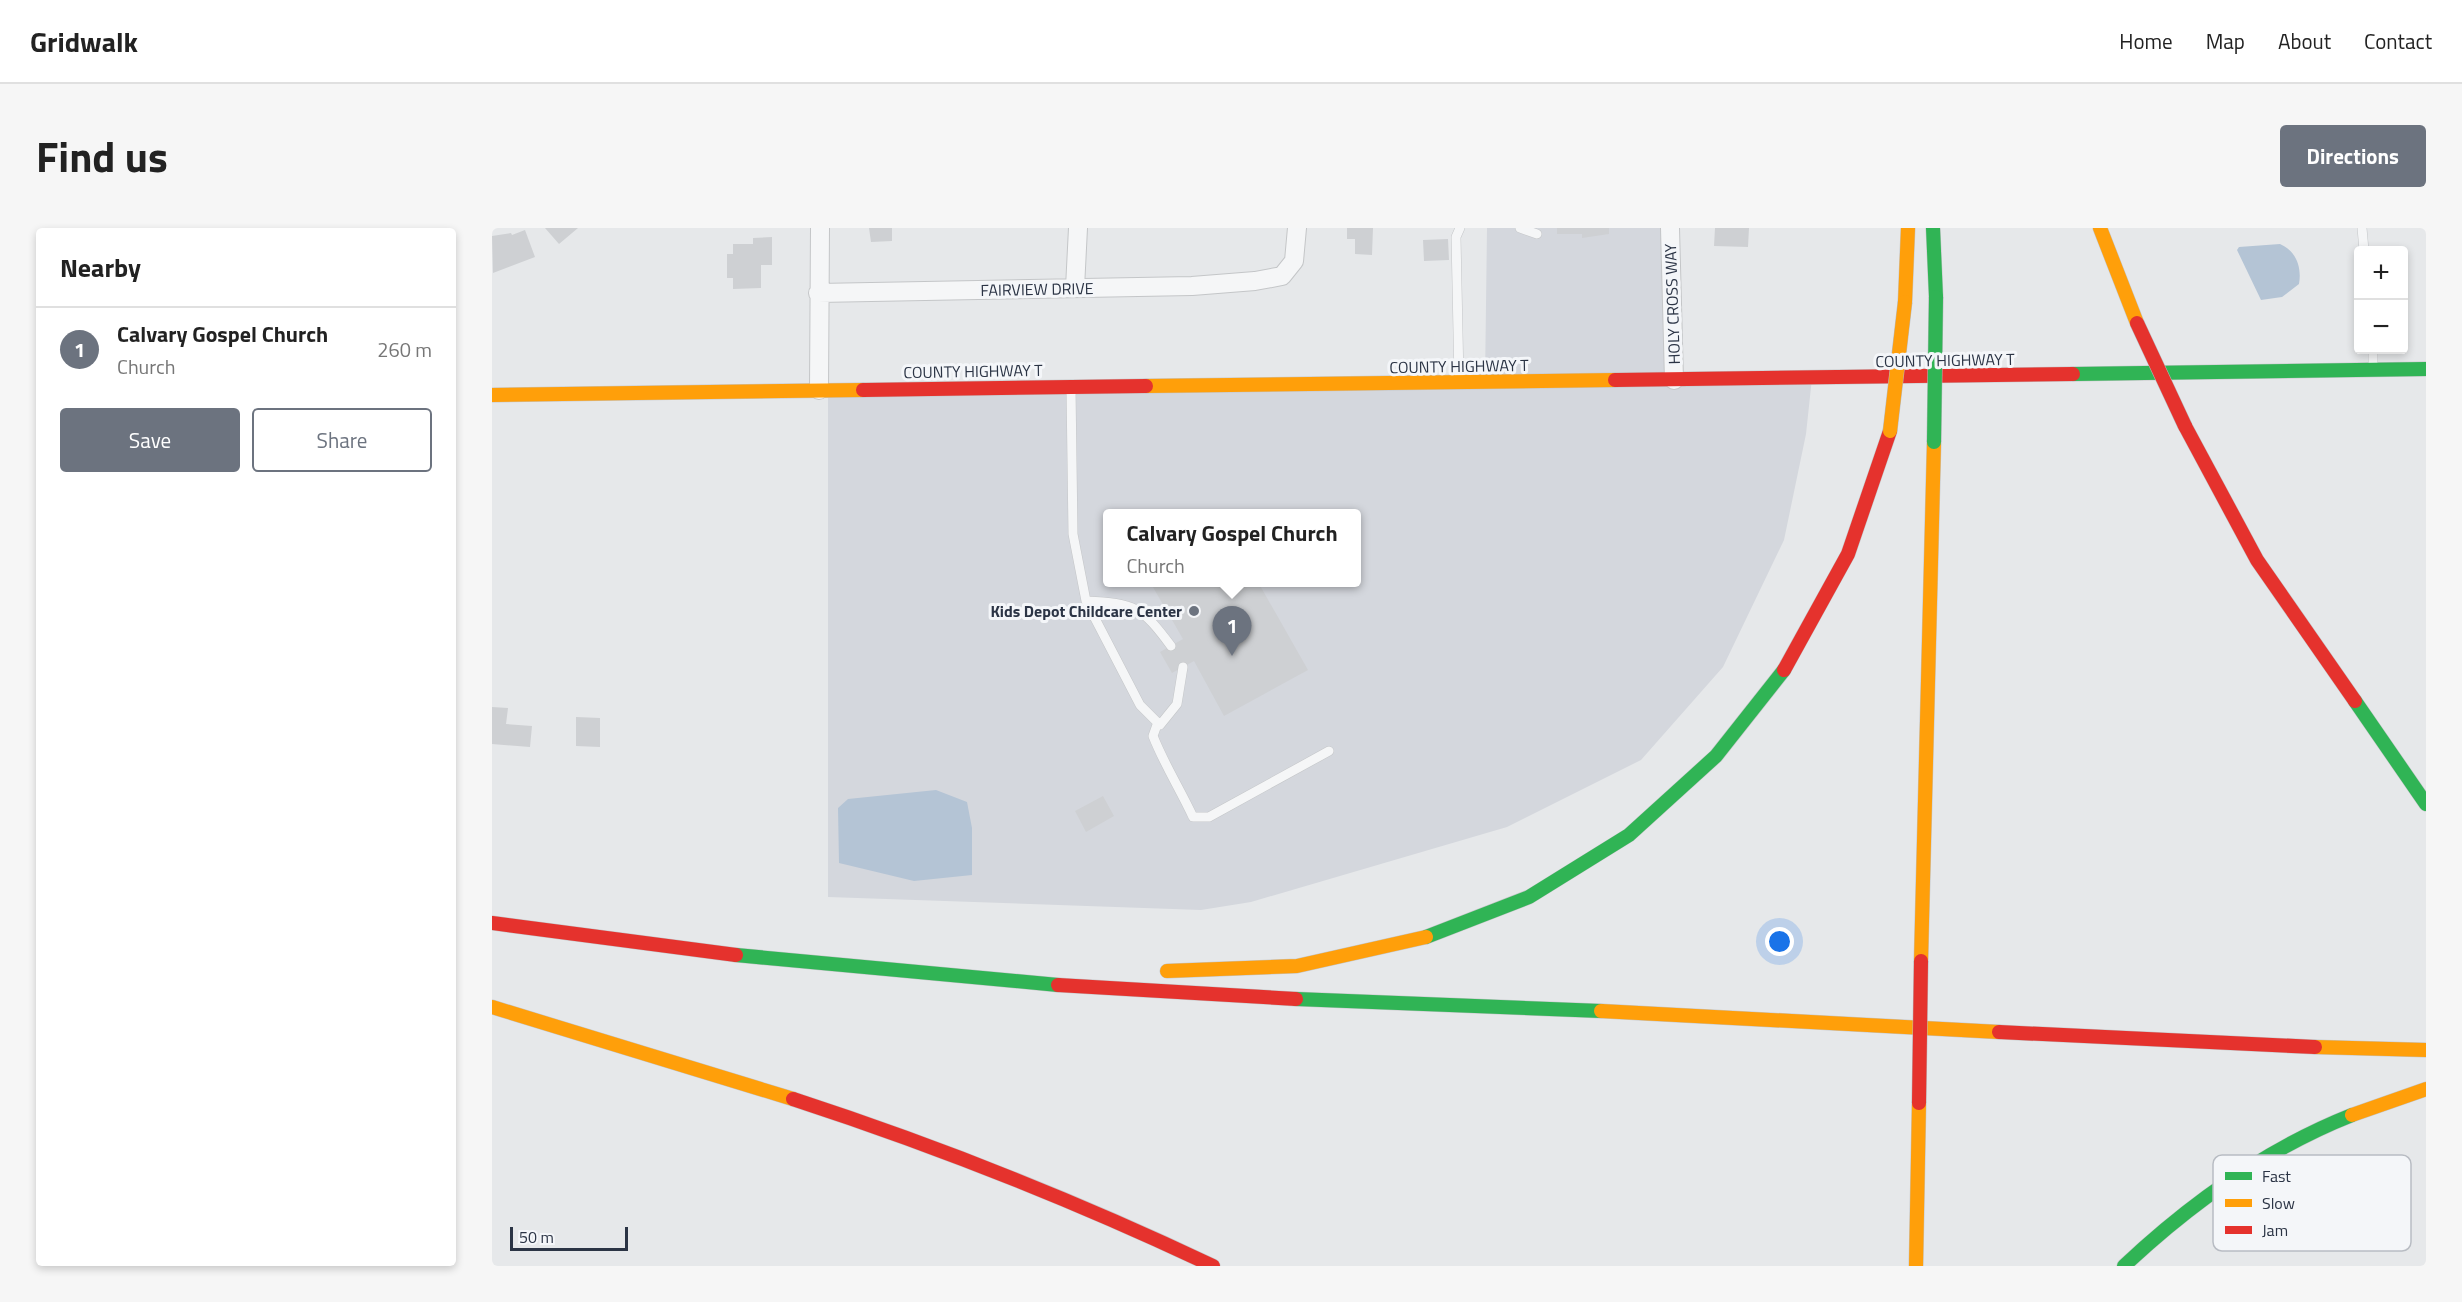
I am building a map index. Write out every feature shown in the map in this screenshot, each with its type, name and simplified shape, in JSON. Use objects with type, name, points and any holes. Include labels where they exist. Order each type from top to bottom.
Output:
[{"type":"main road","points":[[1156,971],[1265,970],[1369,954],[1418,941],[1505,909],[1598,856],[1646,823],[1713,762],[1754,714],[1792,660],[1843,569],[1864,518],[1890,431],[1905,302],[1908,228]]},
{"type":"main road","points":[[1916,1266],[1934,442],[1936,297],[1933,228]]},
{"type":"main road","points":[[2100,228],[2137,323],[2185,426],[2257,560],[2426,804]]},
{"type":"main road","name":"COUNTY HIGHWAY T","points":[[492,395],[2426,369]]},
{"type":"main road","points":[[492,923],[657,945],[903,972],[1049,984],[1263,998],[1555,1008],[2208,1044],[2426,1050]]},
{"type":"main road","points":[[657,945],[984,963]]},
{"type":"main road","points":[[492,1006],[762,1086],[886,1128],[1061,1196],[1212,1266]]},
{"type":"main road","points":[[2273,1155],[2356,1114],[2426,1089]]},
{"type":"main road","points":[[2124,1266],[2164,1229],[2213,1193]]},
{"type":"street","points":[[819,390],[820,228]]},
{"type":"street","points":[[1075,288],[1077,228]]},
{"type":"street","name":"FAIRVIEW DRIVE","points":[[818,293],[1075,288],[1255,281],[1282,276],[1294,261],[1297,228]]},
{"type":"street","name":"HOLY CROSS WAY","points":[[1670,228],[1674,380]]},
{"type":"lane","points":[[1459,382],[1456,237],[1460,228]]},
{"type":"lane","points":[[1520,228],[1537,234]]},
{"type":"lane","points":[[2362,228],[2364,246]]},
{"type":"lane","points":[[2373,354],[2373,370]]},
{"type":"lane","points":[[1071,387],[1073,534],[1086,601],[1140,705],[1160,725],[1176,704],[1183,667]]},
{"type":"lane","points":[[1086,601],[1124,602],[1150,618],[1170,646]]},
{"type":"lane","points":[[1158,722],[1153,736],[1156,745],[1193,816],[1198,819],[1209,817],[1329,751]]},
{"type":"shaded area","points":[[1487,228],[1670,228],[1674,380],[1812,378],[1806,434],[1784,540],[1723,667],[1641,760],[1507,827],[1251,902],[1201,910],[828,897],[828,390],[1485,382]]},
{"type":"water","points":[[2280,244],[2286,247],[2297,260],[2300,272],[2299,284],[2282,297],[2261,300],[2237,250],[2239,247]]},
{"type":"water","points":[[936,790],[967,802],[972,828],[972,875],[914,881],[839,863],[838,808],[848,799]]},
{"type":"building","points":[[545,228],[578,228],[559,244]]},
{"type":"building","points":[[869,228],[892,228],[892,241],[871,242]]},
{"type":"building","points":[[1347,228],[1373,228],[1372,255],[1355,254],[1355,239],[1347,239]]},
{"type":"building","points":[[1557,228],[1609,228],[1609,234],[1582,238],[1582,234],[1557,234]]},
{"type":"building","points":[[1715,228],[1749,228],[1748,247],[1714,246]]},
{"type":"building","points":[[525,230],[535,257],[493,273],[492,236],[511,233],[512,235]]},
{"type":"building","points":[[772,237],[772,265],[761,265],[761,288],[733,289],[733,278],[727,278],[727,254],[733,254],[733,244],[753,244],[753,238]]},
{"type":"building","points":[[1448,239],[1449,260],[1424,261],[1423,240]]},
{"type":"building","points":[[1153,587],[1261,587],[1308,670],[1224,716],[1194,661],[1172,673],[1160,652],[1183,639]]},
{"type":"building","points":[[492,707],[508,708],[506,724],[532,726],[530,747],[492,744]]},
{"type":"building","points":[[576,717],[600,718],[600,747],[576,746]]},
{"type":"building","points":[[1103,796],[1114,816],[1086,832],[1075,811]]},
{"type":"traffic: fast","points":[[1933,228],[1936,297]]},
{"type":"traffic: fast","points":[[1934,442],[1936,297]]},
{"type":"traffic: fast","points":[[2073,374],[2426,369]]},
{"type":"traffic: fast","points":[[1426,937],[1529,897],[1629,835],[1716,756],[1784,670]]},
{"type":"traffic: fast","points":[[2355,701],[2426,804]]},
{"type":"traffic: fast","points":[[736,955],[1058,985]]},
{"type":"traffic: fast","points":[[1296,999],[1601,1011]]},
{"type":"traffic: fast","points":[[2271,1155],[2352,1115]]},
{"type":"traffic: fast","points":[[2124,1266],[2213,1193]]},
{"type":"traffic: slow","points":[[1905,302],[1908,228]]},
{"type":"traffic: slow","points":[[2100,228],[2137,323]]},
{"type":"traffic: slow","points":[[1890,431],[1905,302]]},
{"type":"traffic: slow","points":[[1146,386],[1615,380]]},
{"type":"traffic: slow","points":[[492,395],[863,390]]},
{"type":"traffic: slow","points":[[1921,961],[1934,442]]},
{"type":"traffic: slow","points":[[1167,971],[1297,966],[1426,937]]},
{"type":"traffic: slow","points":[[492,1007],[793,1099]]},
{"type":"traffic: slow","points":[[1601,1011],[1999,1032]]},
{"type":"traffic: slow","points":[[2315,1047],[2426,1050]]},
{"type":"traffic: slow","points":[[2352,1115],[2426,1089]]},
{"type":"traffic: slow","points":[[1916,1266],[1919,1103]]},
{"type":"traffic: jam","points":[[2137,323],[2185,426]]},
{"type":"traffic: jam","points":[[1615,380],[2073,374]]},
{"type":"traffic: jam","points":[[863,390],[1146,386]]},
{"type":"traffic: jam","points":[[2185,426],[2257,560],[2355,701]]},
{"type":"traffic: jam","points":[[1784,670],[1848,554],[1890,431]]},
{"type":"traffic: jam","points":[[492,923],[736,955]]},
{"type":"traffic: jam","points":[[1919,1103],[1921,961]]},
{"type":"traffic: jam","points":[[1058,985],[1296,999]]},
{"type":"traffic: jam","points":[[1999,1032],[2315,1047]]},
{"type":"traffic: jam","points":[[793,1099],[1006,1176],[1110,1219],[1213,1266]]},
{"type":"place","name":"Kids Depot Childcare Center","points":[[1194,611]]},
{"type":"place","name":"Calvary Gospel Church","points":[[1232,656]]}]
